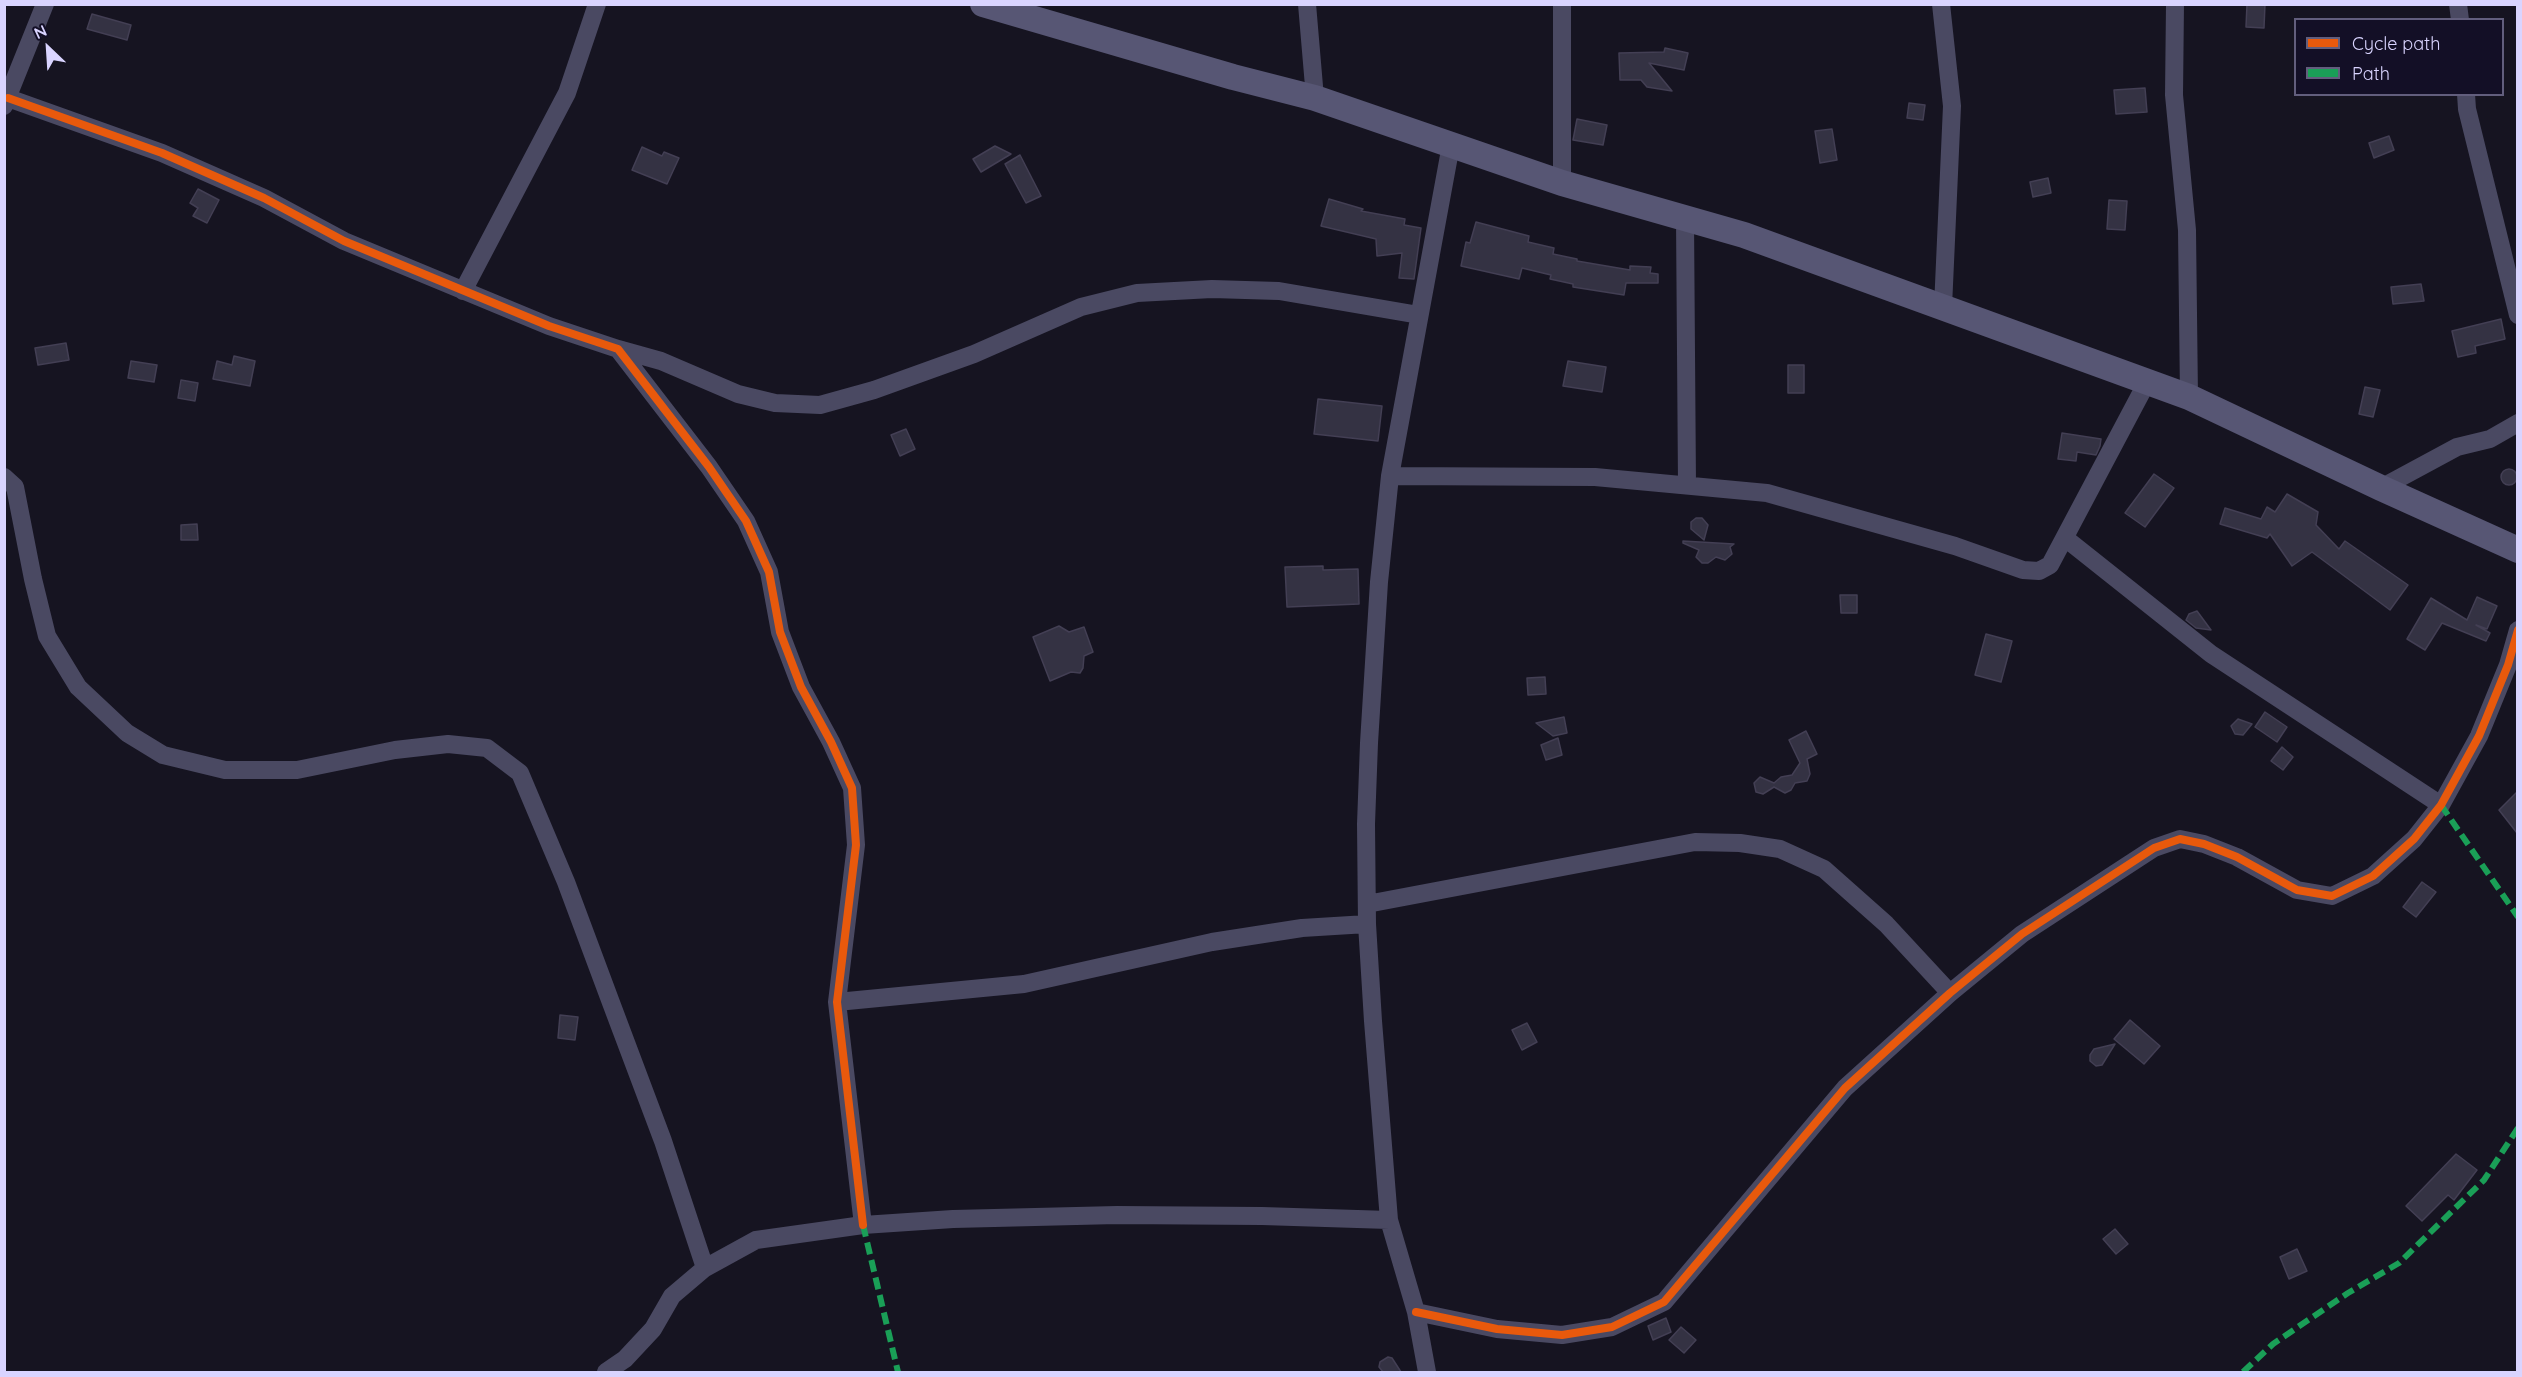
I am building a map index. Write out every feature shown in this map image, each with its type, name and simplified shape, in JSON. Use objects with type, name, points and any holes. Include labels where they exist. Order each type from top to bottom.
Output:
[{"type":"main road","points":[[983,4],[1020,10],[1233,77],[1315,98],[1562,183],[1744,235],[2189,397],[2517,550]]},
{"type":"street","points":[[45,4],[6,102],[162,153],[264,198],[344,241],[549,326],[661,361],[738,394],[775,403],[820,405],[874,390],[974,354],[1081,307],[1137,293],[1212,289],[1279,291],[1419,315]]},
{"type":"street","points":[[463,291],[567,93],[597,4]]},
{"type":"street","points":[[1307,4],[1315,98]]},
{"type":"street","points":[[1562,4],[1562,183]]},
{"type":"street","points":[[1941,4],[1952,106],[1943,307]]},
{"type":"street","points":[[2175,4],[2174,94],[2187,230],[2189,397]]},
{"type":"street","points":[[2466,96],[2467,109],[2517,315]]},
{"type":"street","points":[[1427,1372],[1416,1312],[1389,1221],[1367,924],[1369,743],[1379,582],[1390,476],[1451,145]]},
{"type":"street","points":[[1685,219],[1687,485]]},
{"type":"street","points":[[618,349],[709,467],[746,521],[768,572],[780,632],[801,687],[831,742],[852,788],[856,844],[837,1002],[862,1225]]},
{"type":"street","points":[[1390,476],[1595,477],[1767,493],[1955,546],[2023,570],[2039,571],[2050,565],[2147,382]]},
{"type":"street","points":[[2381,488],[2457,447],[2490,439],[2517,423]]},
{"type":"street","points":[[4,477],[15,487],[47,636],[78,687],[127,733],[163,755],[225,770],[297,770],[395,750],[448,744],[487,748],[520,773],[578,914],[663,1141],[705,1268]]},
{"type":"street","points":[[2065,538],[2211,654],[2441,805]]},
{"type":"street","points":[[1416,1312],[1497,1329],[1562,1335],[1612,1327],[1664,1302],[1845,1088],[1950,993],[2022,934],[2154,848],[2180,838],[2204,844],[2237,857],[2297,890],[2332,896],[2373,876],[2414,839],[2441,805],[2479,736],[2508,665],[2517,630]]},
{"type":"street","points":[[1367,904],[1695,842],[1740,843],[1780,849],[1824,869],[1886,924],[1950,993]]},
{"type":"street","points":[[837,1002],[1024,984],[1212,942],[1302,928],[1367,924]]},
{"type":"street","points":[[606,1372],[625,1359],[653,1329],[672,1296],[705,1268],[756,1240],[862,1225],[953,1219],[1117,1215],[1263,1216],[1389,1221]]},
{"type":"building","points":[[2247,4],[2265,4],[2264,28],[2246,27]]},
{"type":"building","points":[[92,14],[131,25],[127,40],[87,29]]},
{"type":"building","points":[[1665,48],[1688,53],[1684,70],[1649,63],[1672,91],[1647,87],[1641,80],[1620,80],[1619,53],[1664,52]]},
{"type":"building","points":[[2145,88],[2147,112],[2116,114],[2114,90]]},
{"type":"building","points":[[1909,103],[1925,105],[1923,120],[1907,118]]},
{"type":"building","points":[[1577,119],[1607,125],[1603,145],[1573,140]]},
{"type":"building","points":[[1832,129],[1837,160],[1820,163],[1815,131]]},
{"type":"building","points":[[2389,136],[2394,150],[2374,158],[2369,143]]},
{"type":"building","points":[[995,146],[1011,154],[981,172],[973,159]]},
{"type":"building","points":[[642,147],[662,156],[664,152],[679,158],[667,184],[632,170]]},
{"type":"building","points":[[1020,155],[1041,196],[1026,203],[1005,164]]},
{"type":"building","points":[[2048,178],[2051,193],[2033,197],[2030,182]]},
{"type":"building","points":[[198,189],[219,200],[207,223],[193,216],[198,208],[190,203]]},
{"type":"building","points":[[1329,199],[1363,209],[1361,211],[1405,219],[1404,225],[1421,228],[1414,279],[1399,278],[1402,253],[1377,256],[1376,239],[1321,226]]},
{"type":"building","points":[[2109,200],[2127,201],[2125,230],[2107,229]]},
{"type":"building","points":[[1476,222],[1529,236],[1528,242],[1554,248],[1553,254],[1577,259],[1577,261],[1630,270],[1630,266],[1651,267],[1650,273],[1658,274],[1658,283],[1626,283],[1624,295],[1573,287],[1573,284],[1550,279],[1551,275],[1522,268],[1519,279],[1461,266],[1466,242],[1470,243]]},
{"type":"building","points":[[2421,284],[2424,301],[2393,304],[2391,287]]},
{"type":"building","points":[[2501,319],[2505,339],[2475,346],[2476,353],[2458,357],[2452,331]]},
{"type":"building","points":[[66,343],[69,360],[38,365],[35,348]]},
{"type":"building","points":[[234,356],[255,361],[250,386],[213,379],[217,361],[232,365]]},
{"type":"building","points":[[131,361],[157,365],[154,382],[128,378]]},
{"type":"building","points":[[1568,361],[1606,367],[1602,392],[1563,386]]},
{"type":"building","points":[[1788,365],[1804,365],[1804,393],[1788,393]]},
{"type":"building","points":[[181,380],[198,383],[195,401],[178,398]]},
{"type":"building","points":[[2365,387],[2380,390],[2373,417],[2359,414]]},
{"type":"building","points":[[1318,399],[1382,406],[1378,441],[1314,434]]},
{"type":"building","points":[[906,429],[915,449],[900,456],[891,435]]},
{"type":"building","points":[[2062,433],[2101,439],[2096,455],[2077,452],[2076,461],[2058,459]]},
{"type":"building","points":[[2509,469],[2515,471],[2517,477],[2515,483],[2509,485],[2503,483],[2501,477],[2503,471]]},
{"type":"building","points":[[2154,474],[2174,488],[2145,527],[2125,513]]},
{"type":"building","points":[[2287,494],[2318,512],[2316,525],[2339,549],[2345,541],[2408,585],[2390,610],[2312,552],[2292,566],[2270,534],[2267,538],[2220,524],[2225,508],[2261,519],[2267,507],[2275,512]]},
{"type":"building","points":[[1696,518],[1702,518],[1708,525],[1704,540],[1691,529],[1691,522]]},
{"type":"building","points":[[197,524],[198,540],[181,540],[181,525]]},
{"type":"building","points":[[1683,541],[1734,544],[1730,547],[1732,554],[1725,560],[1716,557],[1708,563],[1702,563],[1696,557],[1699,550]]},
{"type":"building","points":[[1323,566],[1323,570],[1358,569],[1359,604],[1287,607],[1285,567]]},
{"type":"building","points":[[1840,595],[1857,595],[1857,613],[1841,613]]},
{"type":"building","points":[[2477,597],[2497,606],[2487,629],[2476,625],[2490,633],[2486,641],[2442,623],[2425,650],[2407,639],[2431,598],[2467,620]]},
{"type":"building","points":[[2197,611],[2211,630],[2196,628],[2186,620],[2189,614]]},
{"type":"building","points":[[1059,626],[1069,632],[1084,627],[1093,652],[1084,656],[1080,673],[1071,672],[1050,681],[1033,637]]},
{"type":"building","points":[[1986,634],[2012,641],[2001,682],[1975,675]]},
{"type":"building","points":[[1545,677],[1546,694],[1528,695],[1527,678]]},
{"type":"building","points":[[2265,712],[2287,727],[2277,742],[2255,727]]},
{"type":"building","points":[[1564,717],[1567,733],[1553,736],[1536,723]]},
{"type":"building","points":[[2238,719],[2252,724],[2243,735],[2235,734],[2231,726]]},
{"type":"building","points":[[1806,731],[1817,754],[1807,759],[1810,774],[1807,781],[1795,783],[1791,790],[1785,793],[1774,787],[1763,794],[1756,792],[1754,783],[1760,777],[1774,783],[1781,777],[1792,775],[1800,763],[1789,740]]},
{"type":"building","points":[[1558,738],[1562,755],[1546,760],[1541,745]]},
{"type":"building","points":[[2282,747],[2293,757],[2283,770],[2271,761]]},
{"type":"building","points":[[2517,792],[2517,833],[2499,810]]},
{"type":"building","points":[[2422,882],[2436,892],[2416,917],[2403,907]]},
{"type":"building","points":[[560,1015],[578,1017],[575,1040],[558,1038]]},
{"type":"building","points":[[2130,1020],[2160,1046],[2144,1064],[2114,1039]]},
{"type":"building","points":[[1527,1023],[1537,1042],[1522,1050],[1512,1030]]},
{"type":"building","points":[[2115,1044],[2102,1065],[2096,1066],[2090,1061],[2090,1055],[2094,1049]]},
{"type":"building","points":[[2456,1154],[2477,1170],[2454,1200],[2448,1195],[2422,1221],[2406,1206]]},
{"type":"building","points":[[2115,1229],[2128,1244],[2116,1254],[2103,1239]]},
{"type":"building","points":[[2297,1249],[2307,1271],[2289,1279],[2280,1257]]},
{"type":"building","points":[[1666,1318],[1671,1332],[1653,1340],[1648,1326]]},
{"type":"building","points":[[1681,1327],[1696,1340],[1684,1353],[1669,1340]]},
{"type":"building","points":[[1388,1357],[1392,1358],[1401,1372],[1383,1372],[1379,1367],[1380,1362]]},
{"type":"marked path","points":[[2441,805],[2518,917]]},
{"type":"marked path","points":[[2243,1372],[2273,1344],[2348,1293],[2399,1263],[2484,1180],[2518,1128]]},
{"type":"marked path","points":[[863,1225],[898,1372]]},
{"type":"cycle path","points":[[8,98],[162,153],[264,198],[344,241],[549,326],[618,349],[709,467],[746,521],[769,572],[780,632],[801,687],[831,742],[852,788],[856,845],[837,1002],[863,1225]]},
{"type":"cycle path","points":[[1416,1312],[1497,1329],[1562,1335],[1612,1327],[1664,1302],[1845,1088],[1950,993],[2022,934],[2154,848],[2180,839],[2204,844],[2237,857],[2297,890],[2332,896],[2373,876],[2414,839],[2441,805],[2479,736],[2508,665],[2518,630]]}]
